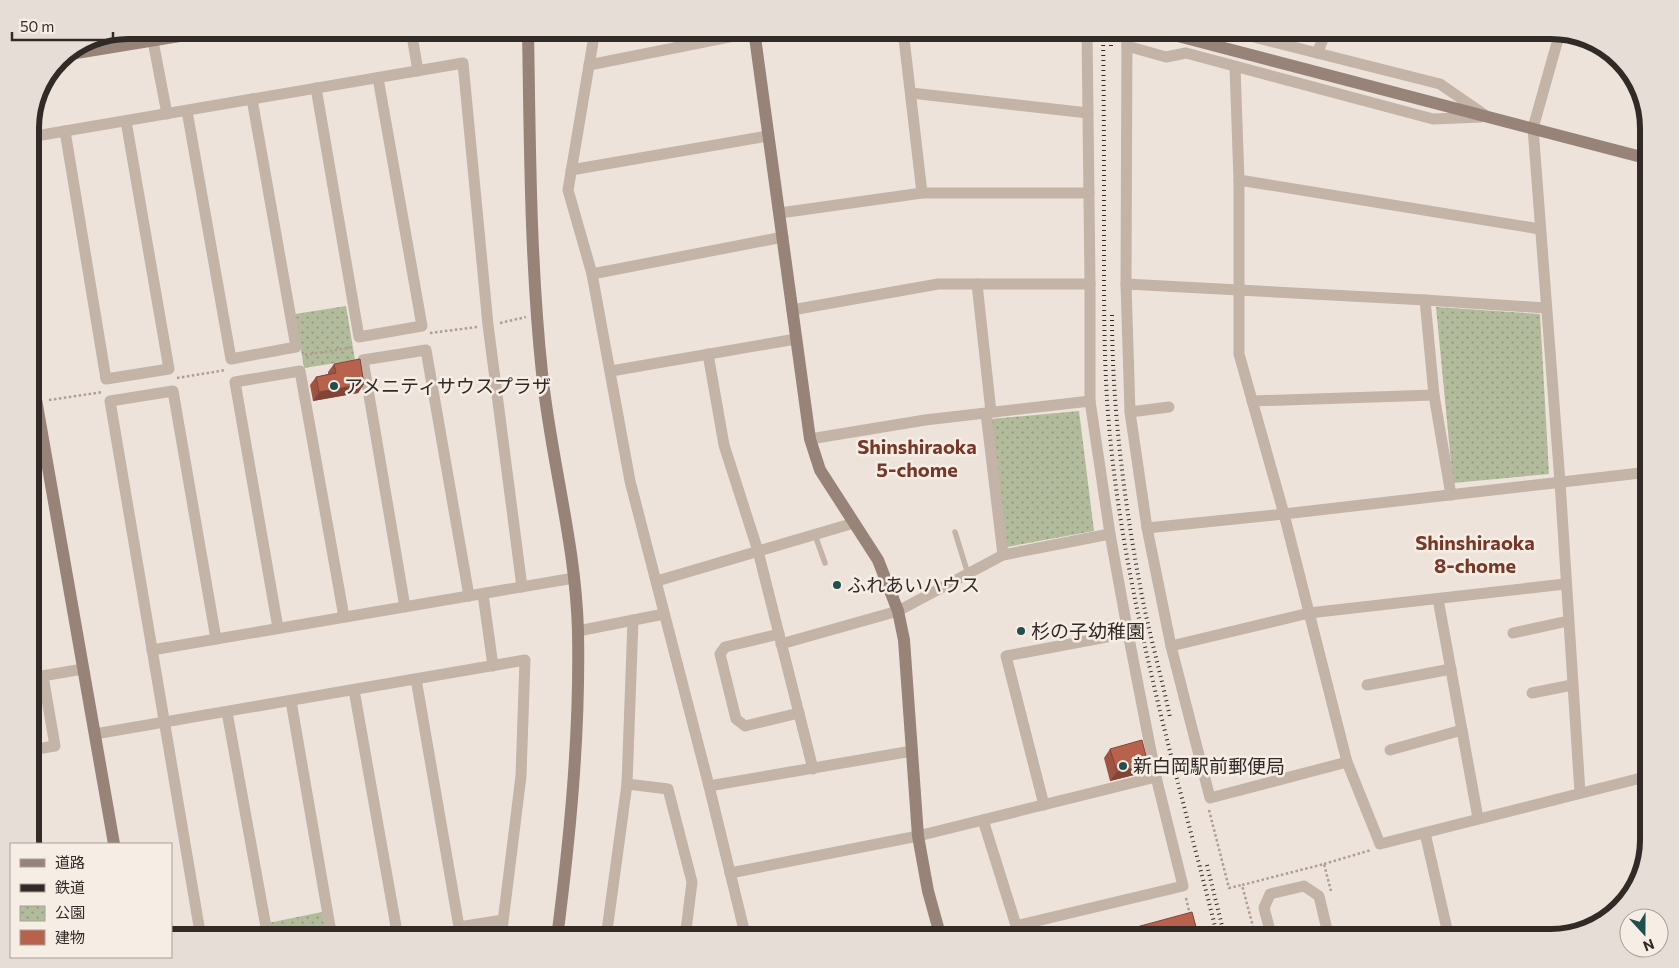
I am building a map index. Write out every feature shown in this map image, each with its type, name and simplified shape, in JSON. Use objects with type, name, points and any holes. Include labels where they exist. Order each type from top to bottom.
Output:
[{"type":"street","points":[[81,52],[164,39]]},
{"type":"street","points":[[413,39],[418,71]]},
{"type":"street","points":[[528,39],[531,235],[542,375],[574,578],[578,631],[576,747],[568,854],[558,929]]},
{"type":"street","points":[[593,39],[568,190],[592,274],[630,481],[657,581],[744,929]]},
{"type":"street","points":[[589,65],[715,39]]},
{"type":"street","points":[[755,39],[810,440],[820,470],[878,560],[898,611],[904,640],[918,836],[928,891],[939,929]]},
{"type":"street","points":[[904,39],[922,193]]},
{"type":"street","points":[[1016,926],[1183,886],[1156,777],[1128,633],[1110,534],[1090,401],[1087,39]]},
{"type":"street","points":[[1127,39],[1126,284],[1130,412],[1147,528],[1171,646],[1210,798],[1347,762]]},
{"type":"street","points":[[1190,39],[1640,157]]},
{"type":"street","points":[[1262,39],[1440,84],[1487,116]]},
{"type":"street","points":[[1317,53],[1323,39]]},
{"type":"street","points":[[1558,40],[1533,128],[1560,482],[1565,584],[1580,793]]},
{"type":"street","points":[[153,41],[167,114]]},
{"type":"street","points":[[1127,46],[1166,57],[1186,53],[1433,119],[1487,116]]},
{"type":"street","points":[[39,135],[463,63],[488,325],[522,587]]},
{"type":"street","points":[[1235,67],[1239,180],[1239,354],[1284,514],[1347,762],[1380,844],[1640,778]]},
{"type":"street","points":[[316,88],[359,337],[422,326],[378,78]]},
{"type":"street","points":[[911,93],[1088,113]]},
{"type":"street","points":[[187,110],[231,359],[296,347],[252,99]]},
{"type":"street","points":[[65,131],[106,379],[169,368],[126,121]]},
{"type":"street","points":[[571,170],[768,136]]},
{"type":"street","points":[[1239,180],[1540,229]]},
{"type":"street","points":[[780,213],[922,193],[1088,193]]},
{"type":"street","points":[[592,274],[783,237]]},
{"type":"street","points":[[792,310],[938,284],[1090,284]]},
{"type":"street","points":[[977,284],[1003,555]]},
{"type":"street","points":[[1126,284],[1546,308]]},
{"type":"street","points":[[1425,300],[1434,395],[1451,495]]},
{"type":"street","points":[[611,372],[796,339]]},
{"type":"street","points":[[405,607],[363,360],[426,350],[469,596]]},
{"type":"street","points":[[708,354],[724,445],[758,551],[813,768]]},
{"type":"street","points":[[278,628],[235,382],[300,371],[344,617]]},
{"type":"street","points":[[199,929],[110,401],[173,391],[216,639]]},
{"type":"street","points":[[1252,401],[1434,395]]},
{"type":"street","points":[[810,440],[925,420],[1090,401]]},
{"type":"street","points":[[1130,412],[1169,407]]},
{"type":"street","points":[[39,417],[114,843]]},
{"type":"street","points":[[1147,528],[1640,473]]},
{"type":"street","points":[[657,581],[854,523]]},
{"type":"street","points":[[798,713],[745,726],[736,719],[720,654],[725,647],[780,639],[898,611],[1003,555],[1110,534]]},
{"type":"street","points":[[152,650],[574,578]]},
{"type":"street","points":[[1171,646],[1310,613],[1565,584]]},
{"type":"street","points":[[483,594],[493,666]]},
{"type":"street","points":[[1438,598],[1478,818]]},
{"type":"street","points":[[578,631],[664,614]]},
{"type":"street","points":[[607,929],[627,784],[633,620]]},
{"type":"street","points":[[1513,633],[1568,621]]},
{"type":"street","points":[[1044,805],[1006,656],[1128,633]]},
{"type":"street","points":[[95,734],[525,660],[521,776],[502,929]]},
{"type":"street","points":[[39,677],[83,669]]},
{"type":"street","points":[[1367,685],[1451,669]]},
{"type":"street","points":[[39,749],[55,746],[43,676]]},
{"type":"street","points":[[416,679],[459,927],[503,920]]},
{"type":"street","points":[[1532,693],[1572,685]]},
{"type":"street","points":[[354,690],[396,929]]},
{"type":"street","points":[[291,701],[330,929]]},
{"type":"street","points":[[227,712],[266,929]]},
{"type":"street","points":[[1390,750],[1462,730]]},
{"type":"street","points":[[709,786],[912,751]]},
{"type":"street","points":[[730,873],[918,836],[1156,777]]},
{"type":"street","points":[[627,784],[668,789],[692,882],[686,929]]},
{"type":"street","points":[[983,820],[1017,929]]},
{"type":"street","points":[[1426,833],[1447,929]]},
{"type":"street","points":[[1270,929],[1264,908],[1270,894],[1304,886],[1319,896],[1327,929]]},
{"type":"lane","points":[[955,532],[968,574]]},
{"type":"lane","points":[[815,534],[824,563]]},
{"type":"path","points":[[1210,798],[1208,805],[1229,888],[1242,885]]},
{"type":"path","points":[[1324,864],[1371,850],[1380,844]]},
{"type":"path","points":[[1183,886],[1192,921]]},
{"type":"green space","points":[[346,306],[355,360],[304,368],[295,314]]},
{"type":"green space","points":[[1436,307],[1540,314],[1549,474],[1453,483]]},
{"type":"green space","points":[[1079,411],[1094,531],[1007,547],[991,419]]},
{"type":"green space","points":[[322,912],[325,929],[269,929],[268,923]]},
{"type":"building","points":[[360,359],[364,384],[319,392],[316,377],[336,373],[334,364]]},
{"type":"building","points":[[1142,740],[1148,764],[1117,772],[1110,749]]},
{"type":"building","points":[[1192,912],[1197,929],[1129,929]]},
{"type":"railway","points":[[1103,39],[1105,353],[1108,414],[1115,480],[1125,546],[1152,678],[1216,929]]},
{"type":"railway","points":[[1111,39],[1111,50]]},
{"type":"railway","points":[[1112,315],[1114,384],[1120,454],[1129,523],[1144,607],[1170,717]]},
{"type":"railway","points":[[1207,865],[1223,929]]},
{"type":"place","name":"アメニティサウスプラザ","points":[[334,386]]},
{"type":"place","name":"ふれあいハウス","points":[[837,585]]},
{"type":"place","name":"杉の子幼稚園","points":[[1021,631]]},
{"type":"place","name":"新白岡駅前郵便局","points":[[1123,766]]},
{"type":"district","name":"Shinshiraoka 5-chome","points":[[917,458]]},
{"type":"district","name":"Shinshiraoka 8-chome","points":[[1475,554]]}]
